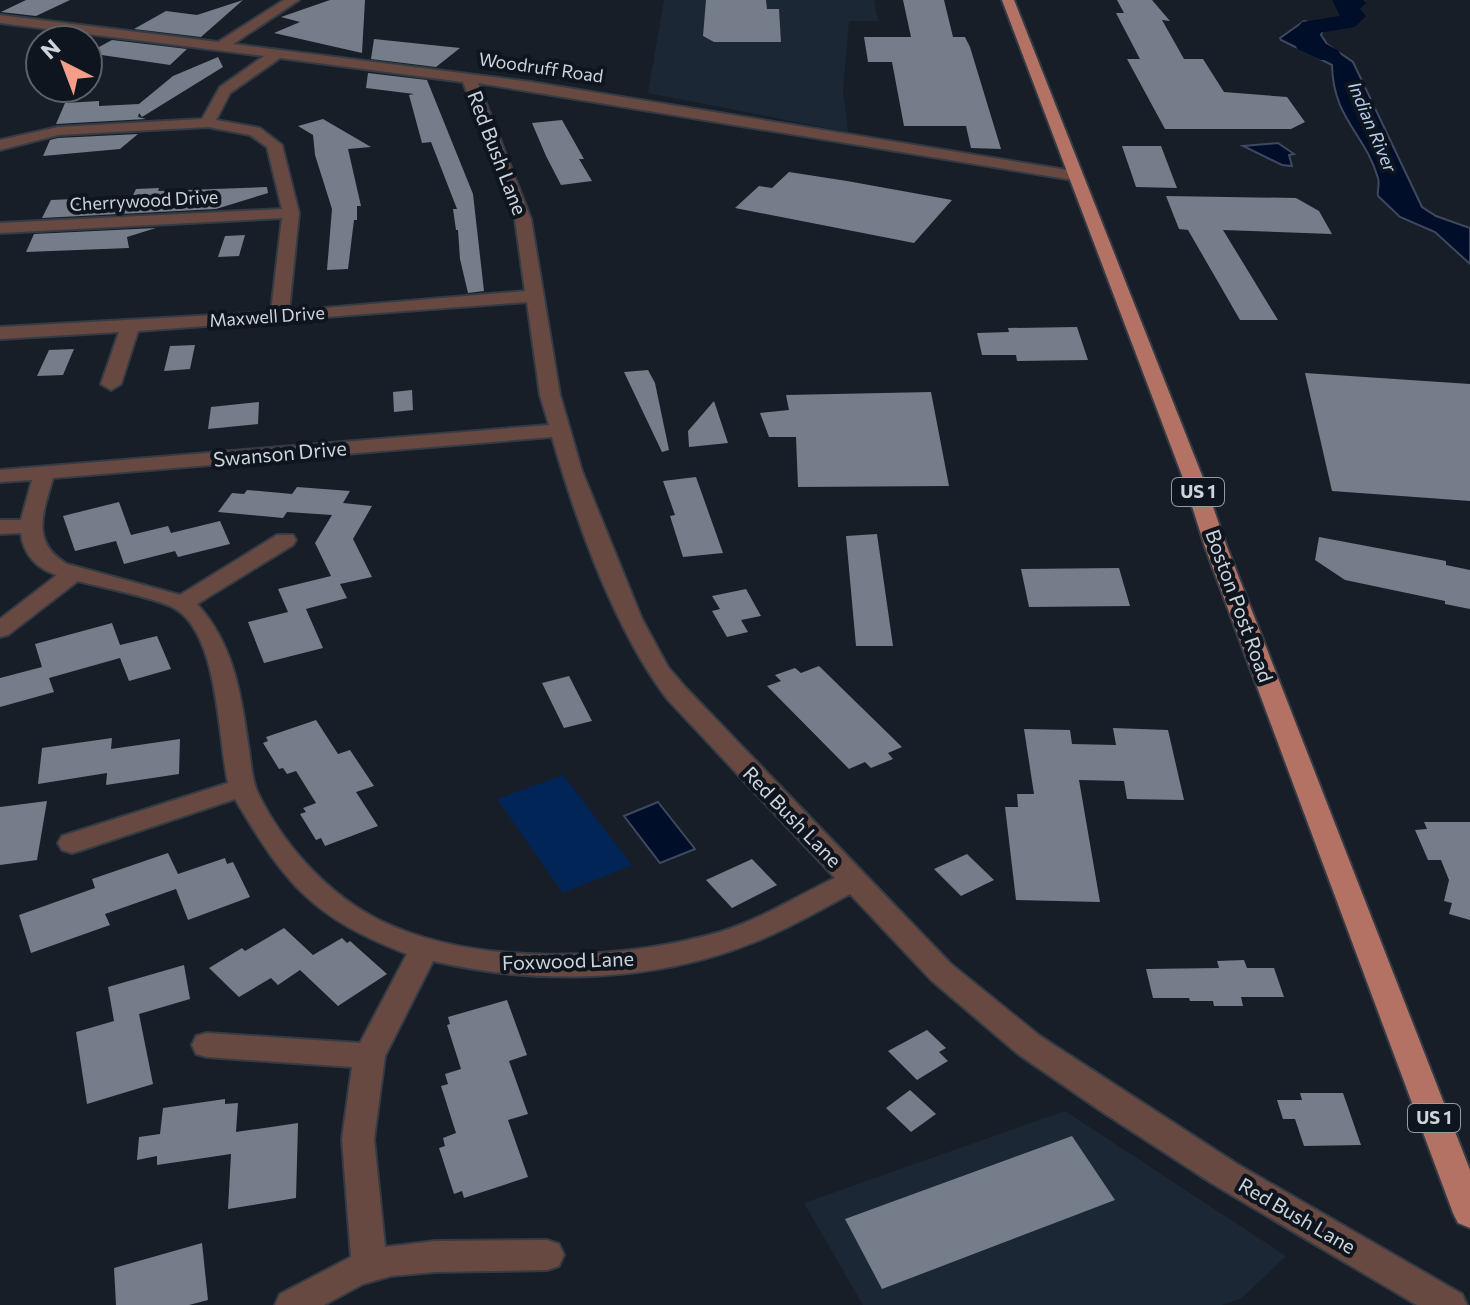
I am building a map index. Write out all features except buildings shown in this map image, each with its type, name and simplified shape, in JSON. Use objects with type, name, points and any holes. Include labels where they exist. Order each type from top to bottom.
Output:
[{"type":"main road","name":"Boston Post Road","points":[[1008,0],[1470,1213]]},
{"type":"street","points":[[218,48],[293,0]]},
{"type":"street","name":"Woodruff Road","points":[[0,19],[469,78],[1073,175]]},
{"type":"street","points":[[208,123],[212,104],[223,89],[276,55]]},
{"type":"street","name":"Red Bush Lane","points":[[469,78],[523,219],[550,395],[572,471],[630,619],[658,670],[710,731],[941,972],[1029,1045],[1225,1174],[1449,1305]]},
{"type":"street","points":[[0,145],[58,131],[208,123],[246,128],[269,139],[274,145],[291,213],[279,317]]},
{"type":"street","name":"Cherrywood Drive","points":[[0,228],[291,213]]},
{"type":"street","name":"Maxwell Drive","points":[[0,333],[279,317],[534,296]]},
{"type":"street","points":[[111,384],[130,326]]},
{"type":"street","name":"Swanson Drive","points":[[0,476],[561,430]]},
{"type":"street","points":[[44,473],[31,541],[39,557],[73,574],[131,586],[183,603],[285,540]]},
{"type":"street","points":[[0,527],[32,526]]},
{"type":"street","points":[[0,630],[73,574]]},
{"type":"street","name":"Foxwood Lane","points":[[183,603],[205,626],[222,663],[243,787],[280,850],[302,878],[332,905],[357,921],[425,947],[496,964],[579,965],[673,955],[730,940],[853,881]]},
{"type":"street","points":[[72,843],[243,787]]},
{"type":"street","points":[[369,1266],[358,1139],[369,1056],[425,947]]},
{"type":"street","points":[[207,1045],[369,1056]]},
{"type":"street","points":[[293,1305],[320,1288],[369,1266],[404,1260],[547,1255]]},
{"type":"shaded area","points":[[664,0],[874,0],[878,21],[849,21],[843,89],[848,132],[648,93]]},
{"type":"shaded area","points":[[563,775],[632,865],[563,893],[497,799]]},
{"type":"shaded area","points":[[1065,1111],[1286,1256],[1242,1298],[1222,1305],[863,1305],[804,1203]]},
{"type":"water","points":[[1304,21],[1325,26],[1321,35],[1327,44],[1353,62],[1422,207],[1436,216],[1470,228],[1470,264],[1435,232],[1400,217],[1378,196],[1378,178],[1338,99],[1332,65],[1280,38]]},
{"type":"water","points":[[1278,143],[1294,154],[1289,155],[1292,166],[1282,165],[1243,146]]},
{"type":"water","points":[[658,802],[695,849],[660,863],[624,816]]},
{"type":"waterway","name":"Indian River","points":[[1329,55],[1306,44],[1305,35],[1310,27],[1347,22],[1354,16],[1346,8],[1354,3],[1343,0]]}]
